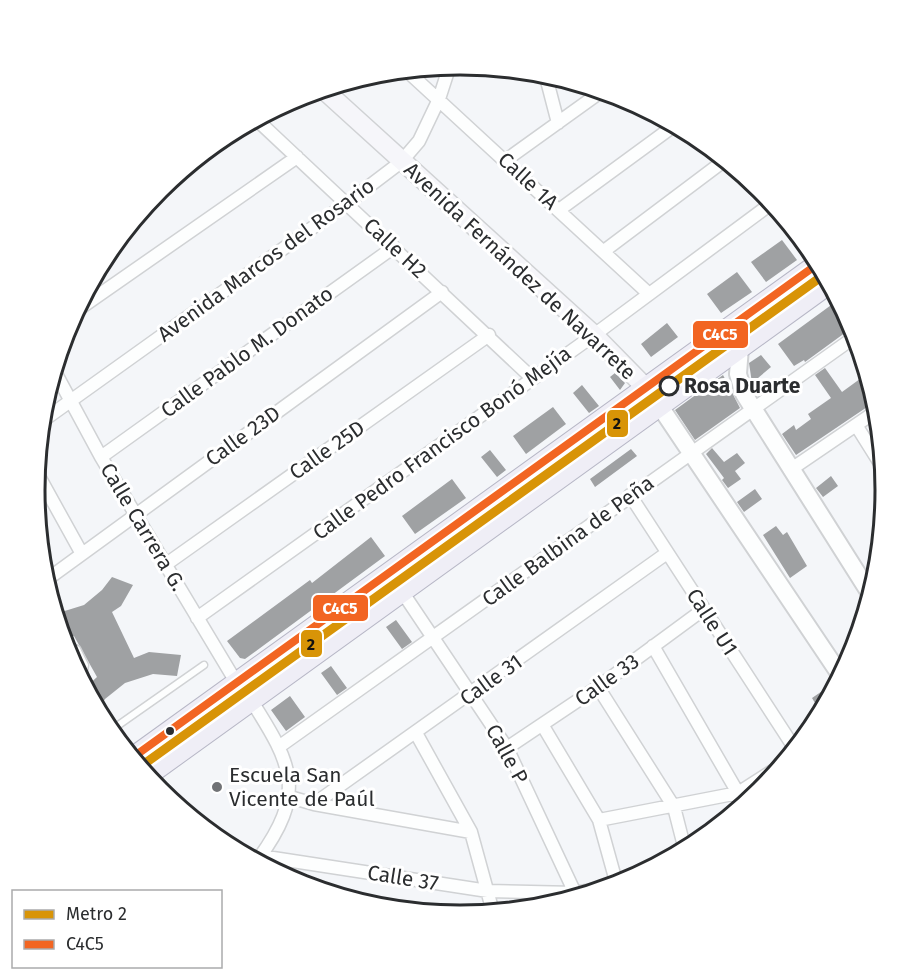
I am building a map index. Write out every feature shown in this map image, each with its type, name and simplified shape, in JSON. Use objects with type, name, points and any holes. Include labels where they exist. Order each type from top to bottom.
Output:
[{"type":"main road","name":"Avenida Fernández de Navarrete","points":[[330,96],[400,162],[594,335],[646,387],[659,405]]},
{"type":"main road","points":[[139,753],[811,269]]},
{"type":"main road","points":[[155,771],[823,289]]},
{"type":"street","name":"Avenida Marcos del Rosario","points":[[52,414],[347,203],[400,162],[419,141],[439,99],[447,75]]},
{"type":"street","name":"Calle 1A","points":[[415,78],[648,293]]},
{"type":"street","points":[[547,84],[558,123]]},
{"type":"street","points":[[506,160],[593,97]]},
{"type":"street","name":"Calle H2","points":[[263,125],[489,335],[532,378]]},
{"type":"street","points":[[559,210],[667,131]]},
{"type":"street","points":[[91,301],[297,157]]},
{"type":"street","points":[[604,251],[718,165]]},
{"type":"street","name":"Calle Pedro Francisco Bonó Mejía","points":[[197,618],[594,335],[764,208]]},
{"type":"street","name":"Calle Pablo M. Donato","points":[[101,457],[394,247]]},
{"type":"street","name":"Calle 23D","points":[[54,575],[442,292]]},
{"type":"street","name":"Calle 25D","points":[[165,565],[489,335]]},
{"type":"street","name":"Calle Balbina de Peña","points":[[280,746],[630,495],[754,411],[847,342]]},
{"type":"street","points":[[740,347],[738,374],[754,411],[864,584]]},
{"type":"street","name":"Calle Carrera G.","points":[[60,381],[101,457],[236,682]]},
{"type":"street","name":"Avenida Fernández de Navarrete","points":[[659,405],[835,667]]},
{"type":"street","points":[[790,470],[868,417]]},
{"type":"street","points":[[856,425],[873,452]]},
{"type":"street","points":[[45,487],[82,554]]},
{"type":"street","name":"Calle U1","points":[[630,495],[790,742]]},
{"type":"street","name":"Calle 31","points":[[314,804],[667,553]]},
{"type":"street","name":"Calle P","points":[[403,593],[507,748],[573,889]]},
{"type":"street","name":"Calle 33","points":[[507,748],[543,726],[704,609]]},
{"type":"street","points":[[653,646],[739,797]]},
{"type":"street","points":[[598,687],[674,807],[682,840]]},
{"type":"street","points":[[251,700],[280,746],[288,772],[290,797],[284,817],[261,854]]},
{"type":"street","points":[[543,726],[599,820],[614,875]]},
{"type":"street","points":[[416,733],[471,831],[491,904]]},
{"type":"street","points":[[599,820],[738,793],[752,784]]},
{"type":"street","points":[[290,797],[314,804],[471,831]]},
{"type":"street","name":"Calle 37","points":[[272,860],[488,891],[560,893]]},
{"type":"lane","points":[[79,654],[85,668]]},
{"type":"lane","points":[[118,725],[204,665]]},
{"type":"building","points":[[782,240],[797,260],[766,282],[751,262]]},
{"type":"building","points":[[737,272],[752,292],[721,313],[707,294]]},
{"type":"building","points":[[831,305],[844,334],[805,362],[804,360],[794,366],[778,344]]},
{"type":"building","points":[[667,323],[678,337],[651,357],[641,344]]},
{"type":"building","points":[[761,355],[771,367],[752,383],[749,363]]},
{"type":"building","points":[[825,368],[842,392],[860,379],[867,407],[796,455],[782,434],[794,425],[796,430],[811,419],[808,414],[831,398],[815,375]]},
{"type":"building","points":[[615,373],[625,383],[620,390],[610,377]]},
{"type":"building","name":"Rosa Duarte","points":[[723,375],[740,408],[695,440],[675,410]]},
{"type":"building","points":[[582,385],[599,406],[589,413],[573,393]]},
{"type":"building","points":[[553,407],[566,424],[526,454],[513,436]]},
{"type":"building","points":[[712,448],[724,462],[737,453],[745,463],[735,471],[741,479],[728,488],[722,480],[724,478],[706,454]]},
{"type":"building","points":[[631,449],[637,456],[595,487],[590,479]]},
{"type":"building","points":[[490,450],[506,470],[497,477],[481,457]]},
{"type":"building","points":[[831,476],[838,486],[823,497],[816,488]]},
{"type":"building","points":[[452,479],[466,498],[415,534],[402,516]]},
{"type":"building","points":[[755,489],[762,499],[744,512],[737,502]]},
{"type":"building","points":[[776,526],[783,535],[787,532],[807,566],[790,578],[763,535]]},
{"type":"building","points":[[371,537],[385,556],[245,659],[240,658],[227,641],[310,580],[312,583]]},
{"type":"building","points":[[112,577],[133,585],[121,606],[112,612],[134,658],[149,652],[181,655],[177,676],[153,674],[125,683],[104,701],[92,681],[97,677],[72,636],[63,611],[84,605],[102,590]]},
{"type":"building","points":[[396,620],[412,642],[402,649],[386,627]]},
{"type":"building","points":[[331,666],[347,688],[337,695],[321,673]]},
{"type":"building","points":[[823,690],[815,704],[812,698]]},
{"type":"building","points":[[290,696],[305,717],[286,731],[271,710]]},
{"type":"metro line","name":"2","points":[[147,762],[817,280]]},
{"type":"transit line","name":"C4C5","points":[[139,753],[811,269]]},
{"type":"place","name":"Rosa Duarte","points":[[669,386]]},
{"type":"place","name":"Escuela San Vicente de Paúl","points":[[217,787]]}]
